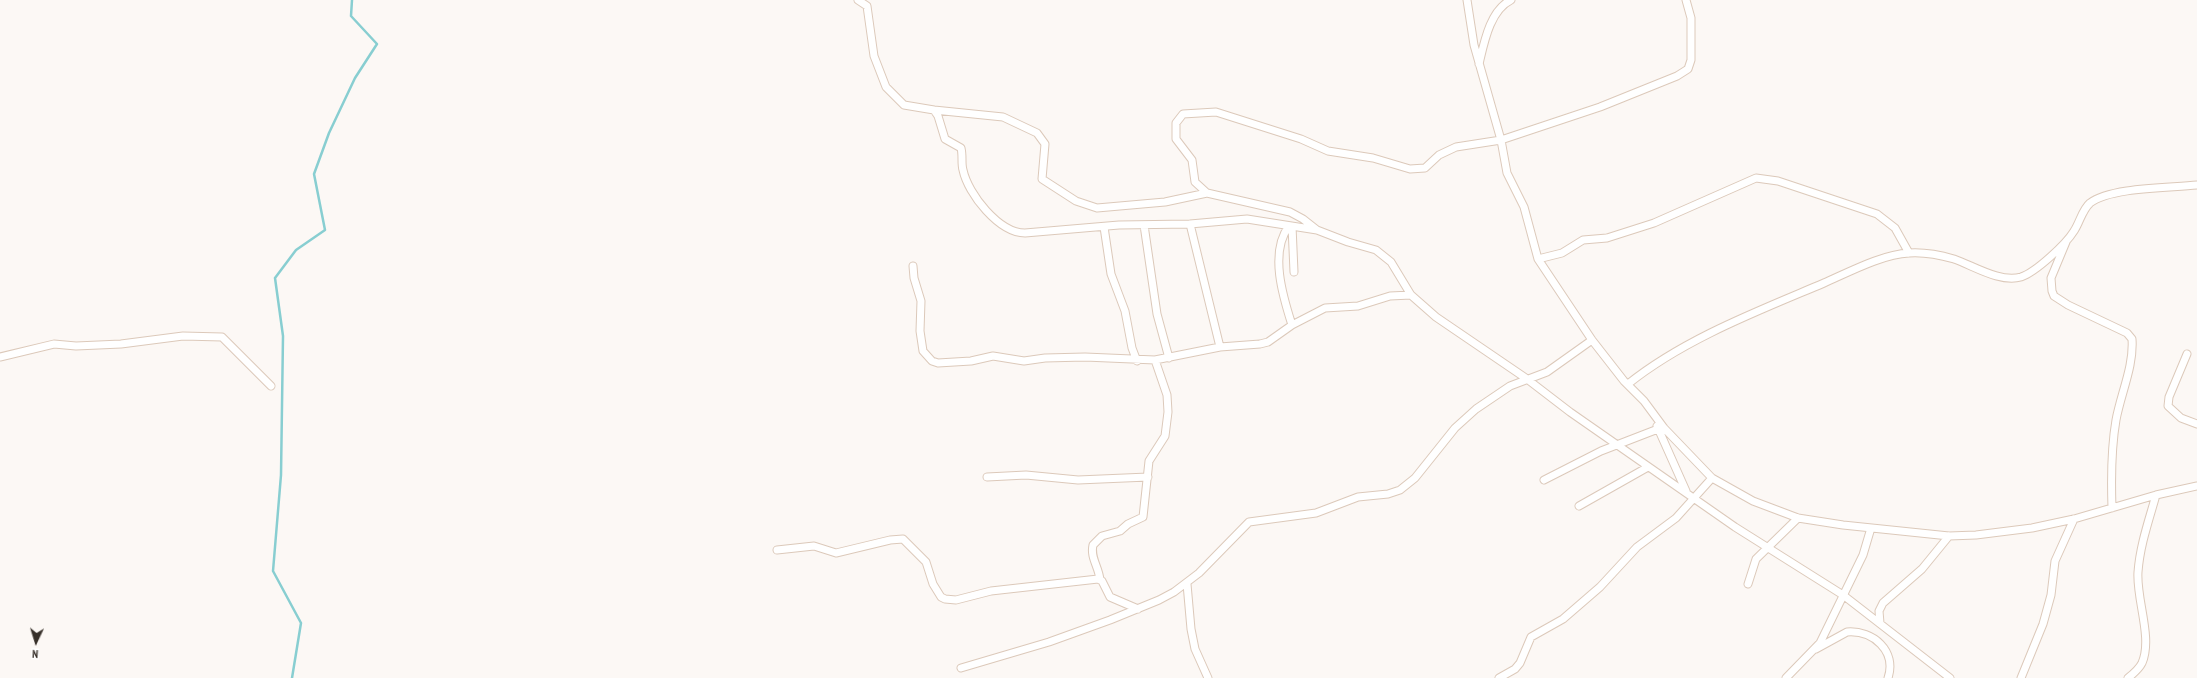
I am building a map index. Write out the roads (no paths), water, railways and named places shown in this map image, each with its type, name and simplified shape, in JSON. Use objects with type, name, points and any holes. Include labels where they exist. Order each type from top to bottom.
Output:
[{"type":"street","points":[[858,0],[867,6],[874,56],[886,87],[904,105],[934,110],[1003,117],[1034,130],[1045,144],[1042,179],[1066,196],[1087,206],[1097,208],[1165,202],[1207,193],[1290,212],[1303,219],[1317,230]]},
{"type":"street","points":[[1467,0],[1470,28],[1479,66],[1502,140],[1506,173],[1524,206],[1529,232],[1538,259],[1592,340],[1664,428],[1712,478],[1753,501],[1798,518],[1871,528],[1949,536],[2005,532],[2074,518],[2156,495],[2197,486]]},
{"type":"street","points":[[1479,66],[1490,27],[1502,7],[1512,0]]},
{"type":"street","points":[[1207,193],[1195,182],[1192,160],[1176,139],[1176,123],[1183,114],[1204,112],[1222,114],[1301,139],[1328,150],[1373,158],[1410,169],[1425,168],[1439,155],[1456,147],[1502,140],[1600,107],[1677,76],[1688,68],[1691,60],[1691,18],[1686,0]]},
{"type":"street","points":[[934,110],[938,116],[945,139],[961,148],[963,170],[972,194],[980,205],[1002,224],[1020,233],[1104,227],[1190,224],[1247,219],[1317,230],[1382,253],[1391,262],[1411,295],[1436,318],[1527,379],[1648,467],[1766,548],[1843,596],[1880,623],[1949,678]]},
{"type":"street","points":[[1538,259],[1562,253],[1583,240],[1607,238],[1654,223],[1756,178],[1778,181],[1877,214],[1890,222],[1895,228],[1909,253]]},
{"type":"street","points":[[1628,384],[1650,366],[1672,353],[1848,272],[1909,253],[1952,259],[2012,279],[2023,276],[2036,268],[2067,240],[2074,231],[2089,204],[2097,199],[2123,192],[2197,184]]},
{"type":"street","points":[[1190,224],[1220,347]]},
{"type":"street","points":[[1144,225],[1157,314],[1169,358]]},
{"type":"street","points":[[1290,226],[1294,272]]},
{"type":"street","points":[[1290,226],[1282,237],[1280,271],[1283,298],[1292,325]]},
{"type":"street","points":[[1104,227],[1111,274],[1125,311],[1132,348],[1137,361]]},
{"type":"street","points":[[2067,240],[2051,278],[2054,296],[2068,306],[2127,333],[2132,339],[2130,361],[2114,432],[2111,472],[2112,508]]},
{"type":"street","points":[[913,266],[914,278],[922,308],[923,350],[932,361],[938,363],[961,362],[993,356],[1024,361],[1045,358],[1078,357],[1137,361],[1169,358],[1220,347],[1268,342],[1292,325],[1325,308],[1358,306],[1390,296],[1411,295]]},
{"type":"street","points":[[0,357],[54,344],[76,346],[121,344],[182,336],[222,337],[271,386]]},
{"type":"street","points":[[962,668],[1049,642],[1159,600],[1187,584],[1249,522],[1316,513],[1358,497],[1388,494],[1400,490],[1408,484],[1438,447],[1471,414],[1510,386],[1547,372],[1592,340]]},
{"type":"street","points":[[2187,354],[2167,402],[2174,414],[2197,424]]},
{"type":"street","points":[[1138,609],[1110,597],[1100,580],[1099,568],[1092,551],[1094,542],[1102,536],[1120,531],[1128,524],[1143,517],[1149,461],[1164,436],[1168,412],[1167,395],[1155,360]]},
{"type":"street","points":[[1650,409],[1686,493]]},
{"type":"street","points":[[1544,480],[1616,444],[1658,429]]},
{"type":"street","points":[[1580,506],[1648,467]]},
{"type":"street","points":[[987,477],[1026,475],[1078,480],[1148,477]]},
{"type":"street","points":[[1498,678],[1515,669],[1520,663],[1531,637],[1563,619],[1600,587],[1637,547],[1668,526],[1712,478]]},
{"type":"street","points":[[2128,678],[2140,667],[2143,657],[2144,632],[2138,575],[2143,542],[2156,495]]},
{"type":"street","points":[[1748,584],[1752,565],[1766,548],[1798,518]]},
{"type":"street","points":[[2021,678],[2043,624],[2051,594],[2055,561],[2074,518]]},
{"type":"street","points":[[1816,649],[1863,555],[1871,528]]},
{"type":"street","points":[[1880,623],[1880,610],[1883,603],[1922,569],[1949,536]]},
{"type":"street","points":[[777,550],[814,546],[831,553],[836,553],[890,540],[903,540],[926,562],[933,584],[941,597],[951,600],[991,591],[1029,588],[1088,579],[1100,580]]},
{"type":"street","points":[[1187,584],[1191,629],[1196,649],[1208,678]]},
{"type":"street","points":[[1786,678],[1816,649],[1847,632],[1863,635],[1886,649],[1890,659],[1888,678]]},
{"type":"waterway","points":[[292,678],[301,623],[273,571],[281,475],[283,336],[275,278],[296,250],[325,230],[314,174],[329,133],[355,78],[377,44],[351,16],[352,0]]}]
